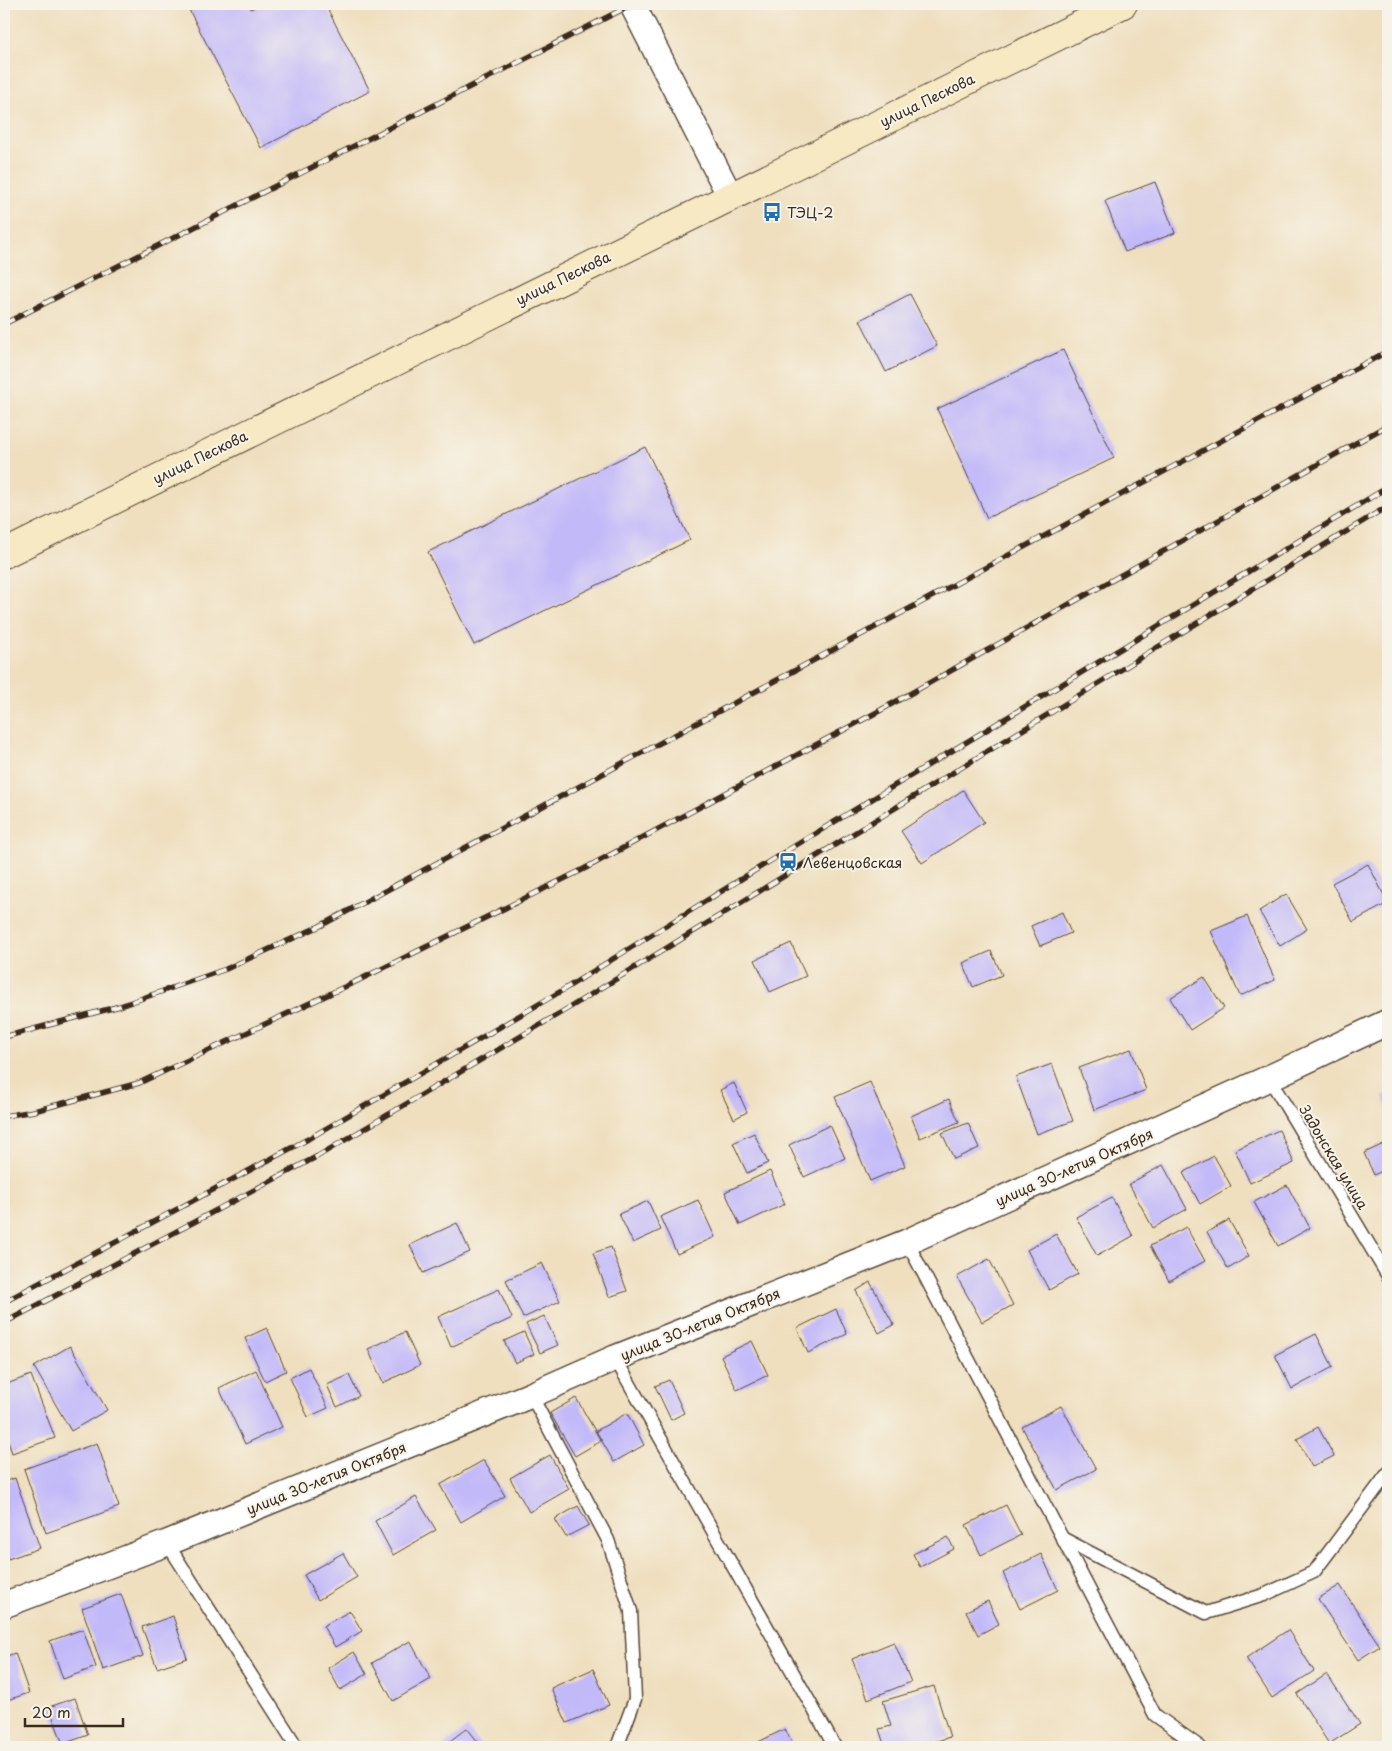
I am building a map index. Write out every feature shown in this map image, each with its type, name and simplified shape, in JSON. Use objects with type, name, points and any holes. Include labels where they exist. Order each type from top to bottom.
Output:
[{"type":"street","points":[[632,4],[730,196]]},
{"type":"street","name":"улица Пескова","points":[[4,554],[1123,4]]},
{"type":"street","name":"улица 30-летия Октября","points":[[4,1605],[167,1543],[531,1395],[615,1358],[907,1242],[1388,1022]]},
{"type":"lane","name":"Задонская улица","points":[[1269,1078],[1388,1276]]},
{"type":"lane","points":[[907,1242],[1155,1715],[1200,1747]]},
{"type":"lane","points":[[615,1358],[835,1747]]},
{"type":"lane","points":[[531,1395],[608,1540],[631,1611],[636,1699],[616,1747]]},
{"type":"lane","points":[[1061,1537],[1206,1613],[1264,1595],[1314,1572],[1388,1473]]},
{"type":"lane","points":[[167,1543],[296,1747]]},
{"type":"building","points":[[66,4],[93,4],[73,6]]},
{"type":"building","points":[[186,4],[248,4],[251,9],[260,4],[325,4],[370,91],[261,148]]},
{"type":"building","points":[[1155,182],[1175,233],[1125,252],[1105,201]]},
{"type":"building","points":[[910,294],[937,346],[886,372],[860,320]]},
{"type":"building","points":[[1063,350],[1114,458],[987,518],[937,409]]},
{"type":"building","points":[[645,447],[690,540],[474,645],[428,552]]},
{"type":"building","points":[[963,790],[984,822],[922,863],[901,831]]},
{"type":"building","points":[[1368,864],[1388,903],[1353,922],[1332,883]]},
{"type":"building","points":[[1286,894],[1307,929],[1280,946],[1259,911]]},
{"type":"building","points":[[1062,912],[1071,933],[1040,946],[1031,926]]},
{"type":"building","points":[[1247,916],[1275,980],[1240,996],[1211,931]]},
{"type":"building","points":[[791,943],[806,976],[770,992],[755,960]]},
{"type":"building","points":[[991,951],[1002,975],[973,987],[963,963]]},
{"type":"building","points":[[1204,977],[1224,1008],[1190,1030],[1170,998]]},
{"type":"building","points":[[1131,1049],[1146,1090],[1094,1110],[1079,1068]]},
{"type":"building","points":[[1052,1064],[1073,1121],[1037,1134],[1016,1077]]},
{"type":"building","points":[[870,1082],[905,1166],[870,1181],[835,1097]]},
{"type":"building","points":[[734,1083],[747,1112],[734,1119],[720,1090]]},
{"type":"building","points":[[1388,1094],[1388,1108],[1383,1096]]},
{"type":"building","points":[[949,1099],[959,1122],[920,1138],[911,1116]]},
{"type":"building","points":[[968,1123],[979,1148],[954,1159],[942,1133]]},
{"type":"building","points":[[830,1125],[845,1158],[804,1177],[789,1145]]},
{"type":"building","points":[[1279,1130],[1294,1163],[1250,1183],[1235,1150]]},
{"type":"building","points":[[754,1133],[768,1163],[747,1173],[733,1143]]},
{"type":"building","points":[[1388,1142],[1388,1168],[1374,1175],[1364,1153]]},
{"type":"building","points":[[1214,1156],[1231,1186],[1200,1204],[1183,1173]]},
{"type":"building","points":[[1163,1165],[1187,1209],[1153,1228],[1129,1184]]},
{"type":"building","points":[[770,1171],[785,1204],[740,1225],[725,1192]]},
{"type":"building","points":[[1287,1185],[1310,1228],[1278,1246],[1254,1202]]},
{"type":"building","points":[[1112,1198],[1133,1236],[1097,1256],[1076,1217]]},
{"type":"building","points":[[698,1200],[715,1237],[677,1254],[660,1217]]},
{"type":"building","points":[[648,1201],[661,1230],[633,1243],[619,1214]]},
{"type":"building","points":[[1229,1220],[1249,1256],[1228,1269],[1207,1232]]},
{"type":"building","points":[[457,1223],[470,1252],[423,1273],[410,1245]]},
{"type":"building","points":[[1186,1227],[1205,1261],[1169,1281],[1150,1246]]},
{"type":"building","points":[[1056,1234],[1078,1274],[1049,1290],[1027,1250]]},
{"type":"building","points":[[611,1247],[627,1291],[609,1297],[593,1253]]},
{"type":"building","points":[[989,1259],[1013,1305],[982,1322],[957,1277]]},
{"type":"building","points":[[542,1263],[560,1301],[523,1318],[506,1280]]},
{"type":"building","points":[[870,1282],[894,1325],[879,1333],[856,1291]]},
{"type":"building","points":[[499,1289],[512,1318],[451,1347],[438,1317]]},
{"type":"building","points":[[836,1309],[847,1334],[808,1353],[797,1328]]},
{"type":"building","points":[[544,1316],[558,1345],[540,1353],[526,1324]]},
{"type":"building","points":[[267,1328],[286,1371],[265,1381],[245,1338]]},
{"type":"building","points":[[405,1332],[420,1365],[383,1383],[368,1349]]},
{"type":"building","points":[[524,1332],[534,1354],[515,1363],[504,1341]]},
{"type":"building","points":[[1316,1334],[1333,1367],[1292,1389],[1275,1355]]},
{"type":"building","points":[[752,1341],[768,1375],[737,1390],[721,1356]]},
{"type":"building","points":[[70,1346],[107,1410],[71,1431],[34,1367]]},
{"type":"building","points":[[309,1368],[328,1408],[308,1417],[290,1378]]},
{"type":"building","points":[[256,1370],[282,1427],[245,1444],[219,1388]]},
{"type":"building","points":[[31,1375],[55,1438],[12,1453],[4,1430],[4,1385]]},
{"type":"building","points":[[349,1375],[359,1396],[337,1407],[327,1385]]},
{"type":"building","points":[[669,1380],[684,1413],[671,1420],[655,1386]]},
{"type":"building","points":[[576,1398],[601,1441],[575,1456],[550,1413]]},
{"type":"building","points":[[1061,1406],[1096,1469],[1057,1490],[1022,1427]]},
{"type":"building","points":[[627,1413],[644,1445],[614,1462],[596,1431]]},
{"type":"building","points":[[1318,1427],[1334,1456],[1312,1467],[1297,1439]]},
{"type":"building","points":[[97,1443],[119,1507],[46,1533],[24,1469]]},
{"type":"building","points":[[550,1455],[569,1489],[529,1512],[510,1478]]},
{"type":"building","points":[[484,1460],[505,1496],[461,1522],[440,1485]]},
{"type":"building","points":[[15,1478],[40,1548],[8,1559],[4,1548],[4,1482]]},
{"type":"building","points":[[416,1497],[436,1530],[393,1555],[375,1521]]},
{"type":"building","points":[[1006,1505],[1021,1535],[981,1555],[966,1525]]},
{"type":"building","points":[[578,1506],[589,1525],[566,1537],[555,1519]]},
{"type":"building","points":[[948,1537],[954,1549],[920,1567],[913,1554]]},
{"type":"building","points":[[343,1553],[357,1577],[318,1600],[304,1575]]},
{"type":"building","points":[[1041,1554],[1058,1590],[1020,1609],[1003,1573]]},
{"type":"building","points":[[1340,1585],[1380,1646],[1358,1660],[1318,1599]]},
{"type":"building","points":[[121,1594],[143,1656],[103,1670],[82,1608]]},
{"type":"building","points":[[988,1601],[999,1624],[978,1635],[966,1611]]},
{"type":"building","points":[[350,1611],[362,1631],[335,1647],[323,1626]]},
{"type":"building","points":[[173,1616],[187,1658],[157,1668],[142,1627]]},
{"type":"building","points":[[83,1629],[96,1667],[63,1679],[50,1641]]},
{"type":"building","points":[[1288,1630],[1314,1671],[1272,1698],[1246,1658]]},
{"type":"building","points":[[410,1641],[431,1679],[393,1701],[372,1663]]},
{"type":"building","points":[[894,1642],[911,1682],[868,1699],[852,1659]]},
{"type":"building","points":[[354,1652],[367,1674],[340,1690],[328,1668]]},
{"type":"building","points":[[15,1653],[29,1693],[4,1701],[4,1657]]},
{"type":"building","points":[[593,1669],[609,1705],[567,1723],[551,1688]]},
{"type":"building","points":[[1327,1674],[1360,1724],[1329,1744],[1297,1694]]},
{"type":"building","points":[[934,1686],[950,1737],[917,1747],[885,1747],[879,1729],[891,1726],[883,1701]]},
{"type":"building","points":[[75,1698],[88,1735],[63,1744],[49,1707]]},
{"type":"building","points":[[467,1728],[482,1747],[442,1747]]},
{"type":"building","points":[[785,1729],[794,1747],[748,1747]]},
{"type":"railway","points":[[4,324],[633,4]]},
{"type":"railway","points":[[4,1037],[120,1006],[226,969],[320,926],[1388,351]]},
{"type":"railway","points":[[4,1116],[34,1111],[139,1083],[355,982],[582,870],[881,710],[1388,425]]},
{"type":"railway","points":[[4,1302],[308,1139],[563,990],[783,853],[1388,487]]},
{"type":"railway","points":[[4,1323],[318,1156],[572,1006],[1388,506]]},
{"type":"place","name":"ТЭЦ-2","points":[[772,212]]},
{"type":"place","name":"Левенцовская","points":[[788,862]]}]
